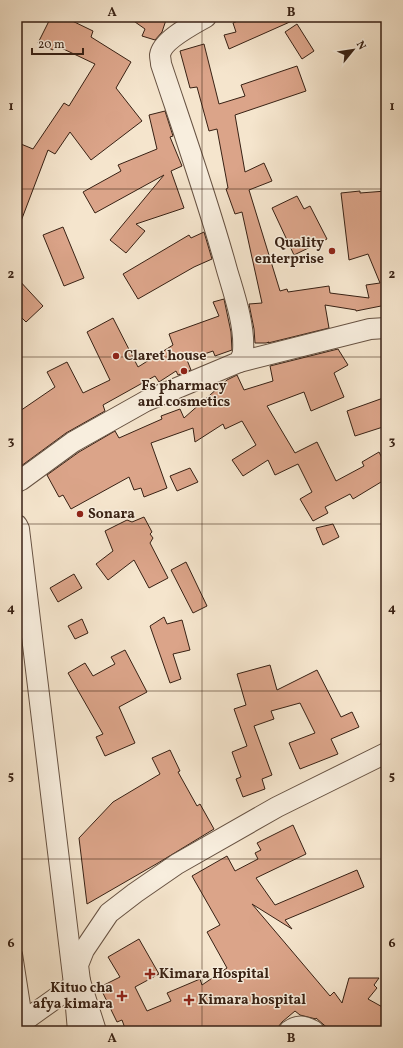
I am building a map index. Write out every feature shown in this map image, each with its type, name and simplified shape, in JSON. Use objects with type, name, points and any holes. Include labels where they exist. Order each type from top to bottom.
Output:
[{"type":"street","points":[[206,17],[175,36],[164,46],[160,54],[161,64],[213,218],[237,303],[242,328],[243,344],[243,352],[239,362]]},
{"type":"street","points":[[17,482],[73,442],[146,401],[239,362],[370,329],[386,328]]},
{"type":"street","points":[[17,525],[20,536],[77,982],[96,1031]]},
{"type":"street","points":[[78,1031],[78,964],[84,950],[109,913],[177,864],[277,807],[386,753]]},
{"type":"street","points":[[25,1024],[77,982]]},
{"type":"street","points":[[289,1031],[294,1027],[301,1026],[314,1031]]},
{"type":"lane","points":[[17,954],[25,1024]]},
{"type":"building","points":[[51,17],[64,17],[93,31],[91,37],[131,62],[116,88],[142,121],[91,160],[70,132],[55,154],[48,150],[17,229],[17,156],[21,144],[33,149],[64,103],[69,106],[95,64],[55,45],[53,50],[38,43]]},
{"type":"building","points":[[128,17],[167,17],[162,32],[155,40],[142,36],[145,29]]},
{"type":"building","points":[[247,17],[301,17],[229,49],[224,35],[236,32],[233,23]]},
{"type":"building","points":[[297,24],[314,51],[302,59],[285,32]]},
{"type":"building","points":[[204,44],[219,104],[245,96],[241,85],[297,66],[306,91],[235,115],[245,172],[264,163],[272,181],[249,190],[280,291],[287,289],[288,292],[329,286],[330,293],[369,298],[366,285],[380,283],[368,254],[349,260],[341,193],[386,191],[386,305],[356,311],[325,305],[329,328],[268,343],[269,342],[255,343],[249,304],[262,303],[242,212],[235,214],[226,189],[228,188],[217,129],[209,131],[197,87],[190,88],[180,51]]},
{"type":"building","points":[[165,111],[173,136],[170,137],[182,166],[171,171],[184,208],[136,224],[145,231],[126,253],[110,240],[164,175],[95,213],[83,192],[121,171],[118,165],[157,149],[149,115]]},
{"type":"building","points":[[297,196],[304,209],[310,206],[327,239],[294,255],[272,208]]},
{"type":"building","points":[[63,227],[84,278],[64,286],[43,235]]},
{"type":"building","points":[[204,232],[212,259],[194,267],[138,299],[123,274],[189,235],[191,238]]},
{"type":"building","points":[[17,278],[43,306],[26,322],[17,313]]},
{"type":"building","points":[[224,299],[231,332],[232,350],[215,356],[213,351],[187,360],[191,370],[178,375],[176,371],[159,382],[155,376],[103,405],[105,411],[66,433],[17,469],[17,413],[55,387],[47,372],[67,362],[83,393],[110,380],[87,332],[113,318],[138,367],[173,345],[169,334],[219,316],[213,302]]},
{"type":"building","points":[[338,349],[348,365],[334,373],[344,397],[311,411],[304,392],[267,406],[295,453],[317,442],[336,481],[364,466],[362,462],[379,452],[386,466],[386,479],[353,499],[350,494],[325,507],[328,513],[313,521],[300,499],[312,492],[298,464],[275,475],[268,460],[243,476],[232,460],[256,445],[242,421],[225,429],[223,424],[195,442],[193,428],[151,443],[167,488],[144,497],[141,488],[134,490],[129,477],[71,509],[63,495],[59,497],[47,475],[79,452],[115,431],[119,438],[162,419],[161,416],[180,409],[184,418],[227,380],[237,375],[244,390],[273,381],[270,366]]},
{"type":"building","points":[[386,397],[386,426],[355,436],[347,411]]},
{"type":"building","points":[[190,468],[198,482],[177,491],[170,476]]},
{"type":"building","points":[[144,517],[152,532],[150,534],[153,538],[150,543],[168,578],[149,588],[134,560],[108,580],[96,564],[113,551],[105,531],[127,520],[132,522]]},
{"type":"building","points":[[333,524],[339,537],[323,545],[316,528]]},
{"type":"building","points":[[186,562],[207,606],[193,613],[171,570]]},
{"type":"building","points":[[74,574],[82,588],[58,602],[50,588]]},
{"type":"building","points":[[164,617],[167,624],[182,620],[190,650],[173,654],[181,679],[170,683],[150,626]]},
{"type":"building","points":[[82,619],[88,633],[75,639],[68,626]]},
{"type":"building","points":[[125,650],[147,692],[119,707],[135,743],[105,756],[96,737],[103,734],[68,673],[85,663],[93,676],[115,664],[111,657]]},
{"type":"building","points":[[270,665],[277,690],[317,670],[341,717],[352,712],[359,727],[331,739],[338,754],[300,769],[289,743],[315,733],[300,703],[271,711],[274,719],[254,726],[272,775],[262,779],[265,789],[243,797],[236,779],[241,777],[232,752],[247,746],[234,709],[246,705],[237,674]]},
{"type":"building","points":[[170,750],[180,771],[178,772],[197,806],[200,804],[214,829],[87,904],[79,838],[113,802],[160,774],[152,758]]},
{"type":"building","points":[[293,825],[306,854],[256,878],[275,905],[357,870],[364,887],[285,920],[292,929],[252,904],[330,996],[334,992],[342,1003],[349,978],[379,978],[374,985],[377,988],[368,999],[386,1009],[386,1031],[331,1031],[316,1018],[300,1015],[295,1011],[282,1022],[275,1031],[126,1031],[122,1020],[117,1022],[100,987],[120,977],[108,957],[139,939],[159,974],[135,987],[147,1011],[171,1001],[167,993],[200,979],[202,985],[227,968],[207,932],[220,925],[192,876],[227,856],[235,871],[258,859],[255,853],[261,850],[257,843]]},
{"type":"place","name":"Quality enterprise","points":[[332,251]]},
{"type":"place","name":"Claret house","points":[[116,356]]},
{"type":"place","name":"Fs pharmacy and cosmetics","points":[[184,371]]},
{"type":"place","name":"Sonara","points":[[80,514]]},
{"type":"place","name":"Kimara Hospital","points":[[150,974]]},
{"type":"place","name":"Kituo cha afya kimara","points":[[122,996]]},
{"type":"place","name":"Kimara hospital","points":[[189,1000]]}]
